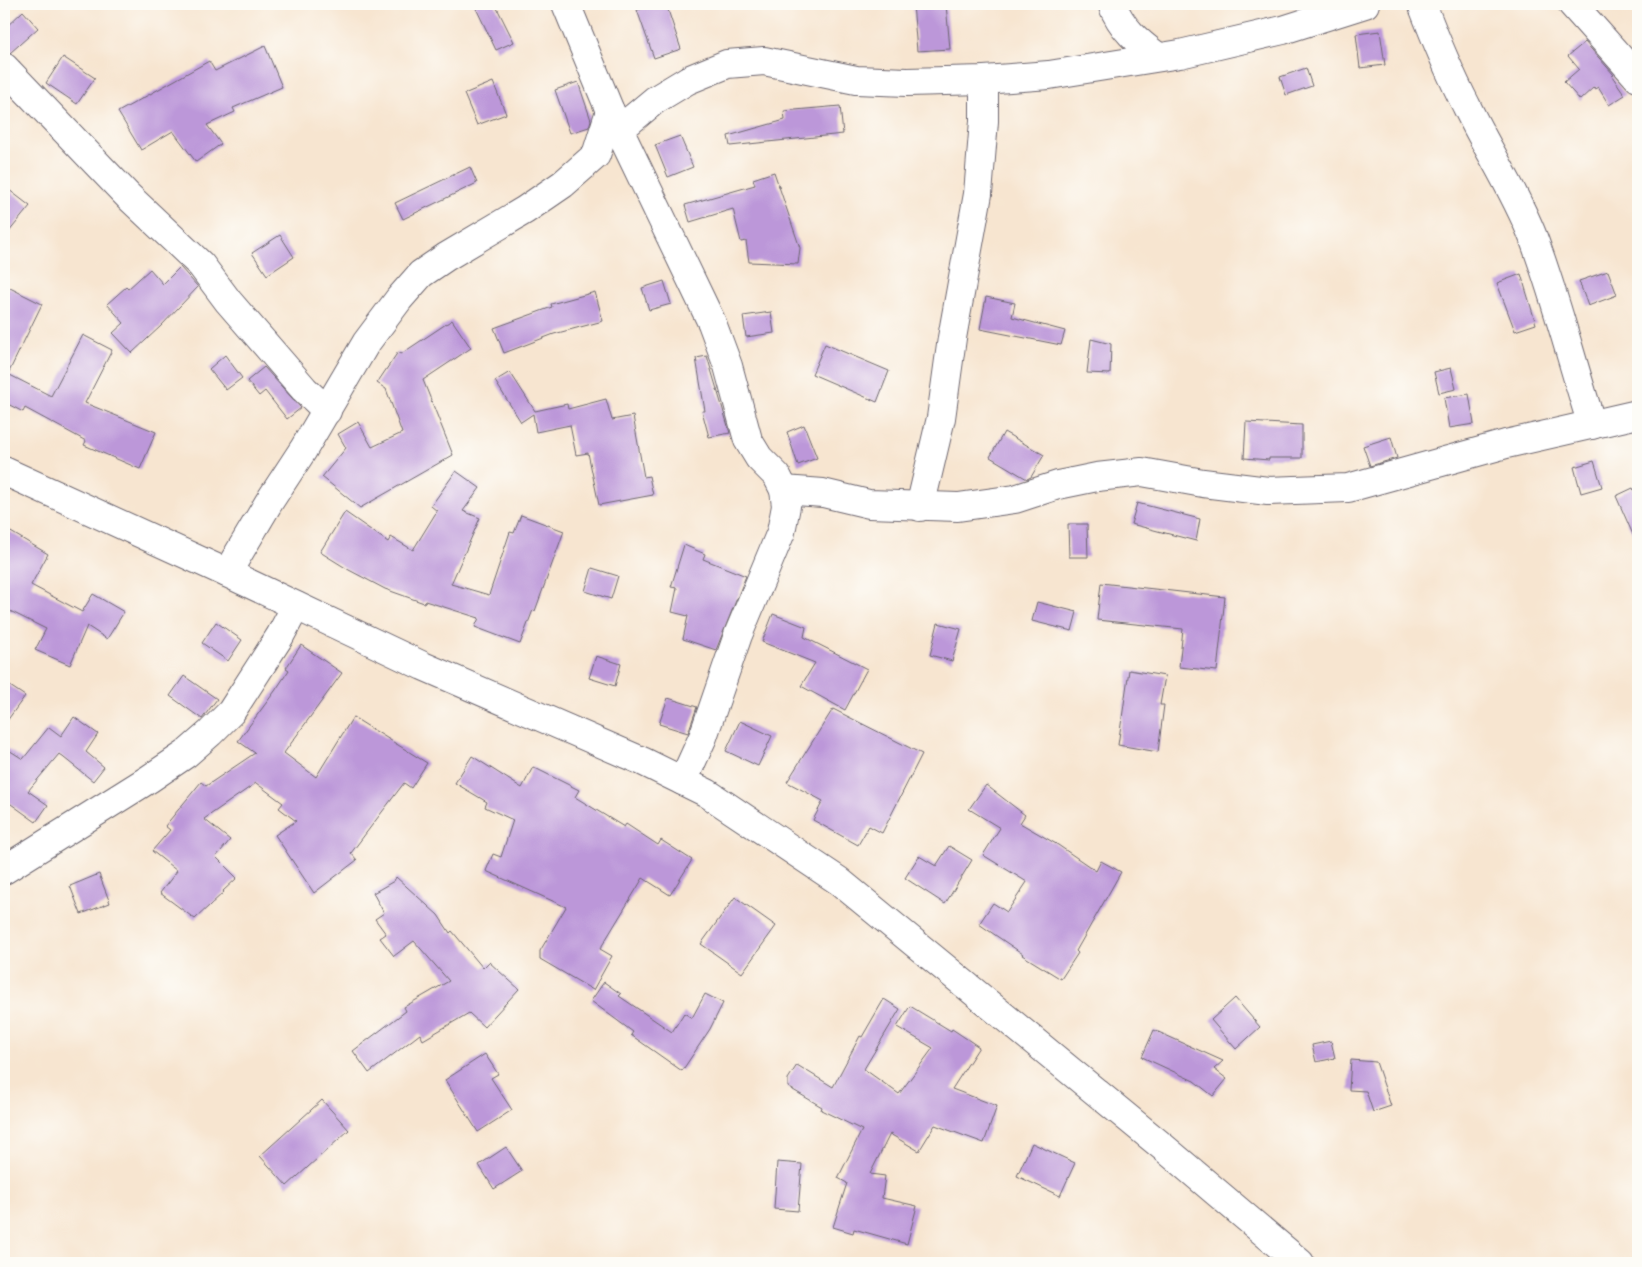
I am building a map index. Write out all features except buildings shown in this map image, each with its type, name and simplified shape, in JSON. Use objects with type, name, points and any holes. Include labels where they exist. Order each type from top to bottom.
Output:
[{"type":"street","points":[[566,4],[614,121],[712,323],[728,366],[748,440],[759,458],[777,476],[784,490],[786,506],[781,532],[738,636],[703,737],[683,781]]},
{"type":"street","points":[[1112,4],[1126,30],[1158,57]]},
{"type":"street","points":[[228,573],[269,502],[327,411],[366,343],[399,299],[421,274],[525,210],[563,184],[596,155],[614,121],[655,100],[688,80],[727,64],[764,61],[856,80],[906,82],[984,80],[1049,75],[1158,57],[1283,30],[1365,4]]},
{"type":"street","points":[[1422,4],[1435,39],[1466,106],[1502,171],[1532,236],[1555,303],[1592,425]]},
{"type":"street","points":[[1572,4],[1638,78]]},
{"type":"street","points":[[4,67],[128,196],[202,265],[228,301],[304,389],[327,411]]},
{"type":"street","points":[[920,507],[941,418],[952,338],[978,194],[984,121],[984,80]]},
{"type":"street","points":[[596,155],[636,166]]},
{"type":"street","points":[[784,490],[823,493],[869,504],[958,507],[1015,499],[1058,485],[1097,477],[1142,472],[1203,483],[1268,491],[1348,488],[1506,444],[1638,414]]},
{"type":"street","points":[[4,471],[228,573],[423,666],[561,725],[707,793],[838,881],[1148,1134],[1300,1263]]},
{"type":"street","points":[[4,870],[156,774],[186,754],[210,734],[231,712],[296,606]]}]
